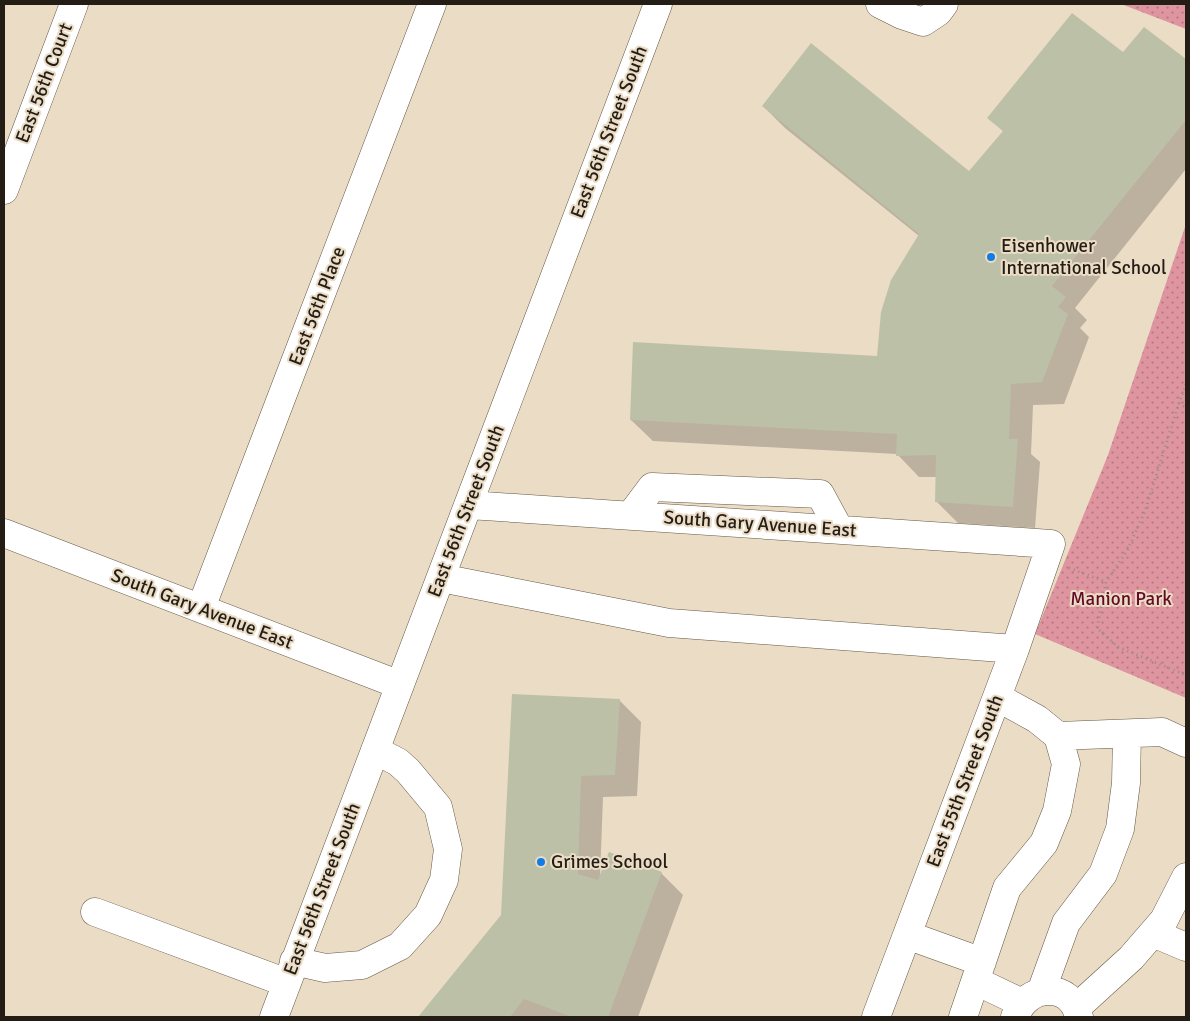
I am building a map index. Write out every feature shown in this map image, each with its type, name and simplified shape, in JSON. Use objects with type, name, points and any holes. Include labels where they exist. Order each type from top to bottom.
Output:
[{"type":"street","name":"East 56th Court","points":[[4,190],[74,4]]},
{"type":"street","name":"East 56th Place","points":[[201,608],[432,4]]},
{"type":"street","name":"East 56th Street South","points":[[274,1017],[658,4]]},
{"type":"street","points":[[880,4],[902,15],[923,22],[938,12],[944,4]]},
{"type":"street","name":"South Gary Avenue East","points":[[469,505],[839,529],[1048,552]]},
{"type":"street","name":"South Gary Avenue East","points":[[4,534],[400,685]]},
{"type":"street","name":"East 55th Street South","points":[[876,1017],[1015,649],[1048,552]]},
{"type":"street","points":[[441,578],[668,623],[1015,649]]},
{"type":"street","points":[[963,1017],[1007,888],[1044,843],[1057,812],[1066,764],[1058,736],[1037,719],[997,697]]},
{"type":"street","points":[[1058,736],[1162,732],[1186,743]]},
{"type":"street","points":[[1026,1004],[1066,923],[1103,874],[1120,829],[1126,783],[1127,734]]},
{"type":"street","points":[[95,912],[290,972],[362,965],[400,946],[428,915],[444,880],[448,849],[438,807],[408,771],[398,762],[375,750]]},
{"type":"street","points":[[1026,1004],[1051,991],[1068,998],[1078,1012],[1132,958],[1164,920],[1186,877]]},
{"type":"street","points":[[1153,933],[1186,947]]},
{"type":"street","points":[[907,935],[979,971],[1026,1004]]},
{"type":"path","points":[[1186,384],[1145,511],[1127,551],[1106,582],[1097,628],[1118,647],[1186,675]]},
{"type":"path","points":[[1179,403],[1186,408]]},
{"type":"path","points":[[1048,552],[1106,582]]},
{"type":"green space","points":[[1121,4],[1186,4],[1186,29]]},
{"type":"green space","name":"Manion Park","points":[[1186,224],[1186,698],[1035,634],[1108,455]]},
{"type":"building","name":"Eisenhower International School","points":[[1072,13],[1123,52],[1144,27],[1186,59],[1186,120],[1052,286],[1066,297],[1058,307],[1068,314],[1042,382],[1011,384],[1009,439],[1018,439],[1013,507],[935,502],[936,455],[896,456],[897,434],[630,420],[633,342],[877,356],[881,312],[891,280],[919,234],[762,106],[811,43],[969,171],[1003,131],[987,118]]},
{"type":"building","name":"Grimes School","points":[[512,694],[620,699],[615,775],[581,776],[578,874],[598,880],[609,852],[662,872],[608,1017],[572,1017],[524,999],[510,1017],[418,1017],[501,915]]},
{"type":"place","name":"Eisenhower International School","points":[[991,257]]},
{"type":"place","name":"Grimes School","points":[[541,862]]}]
